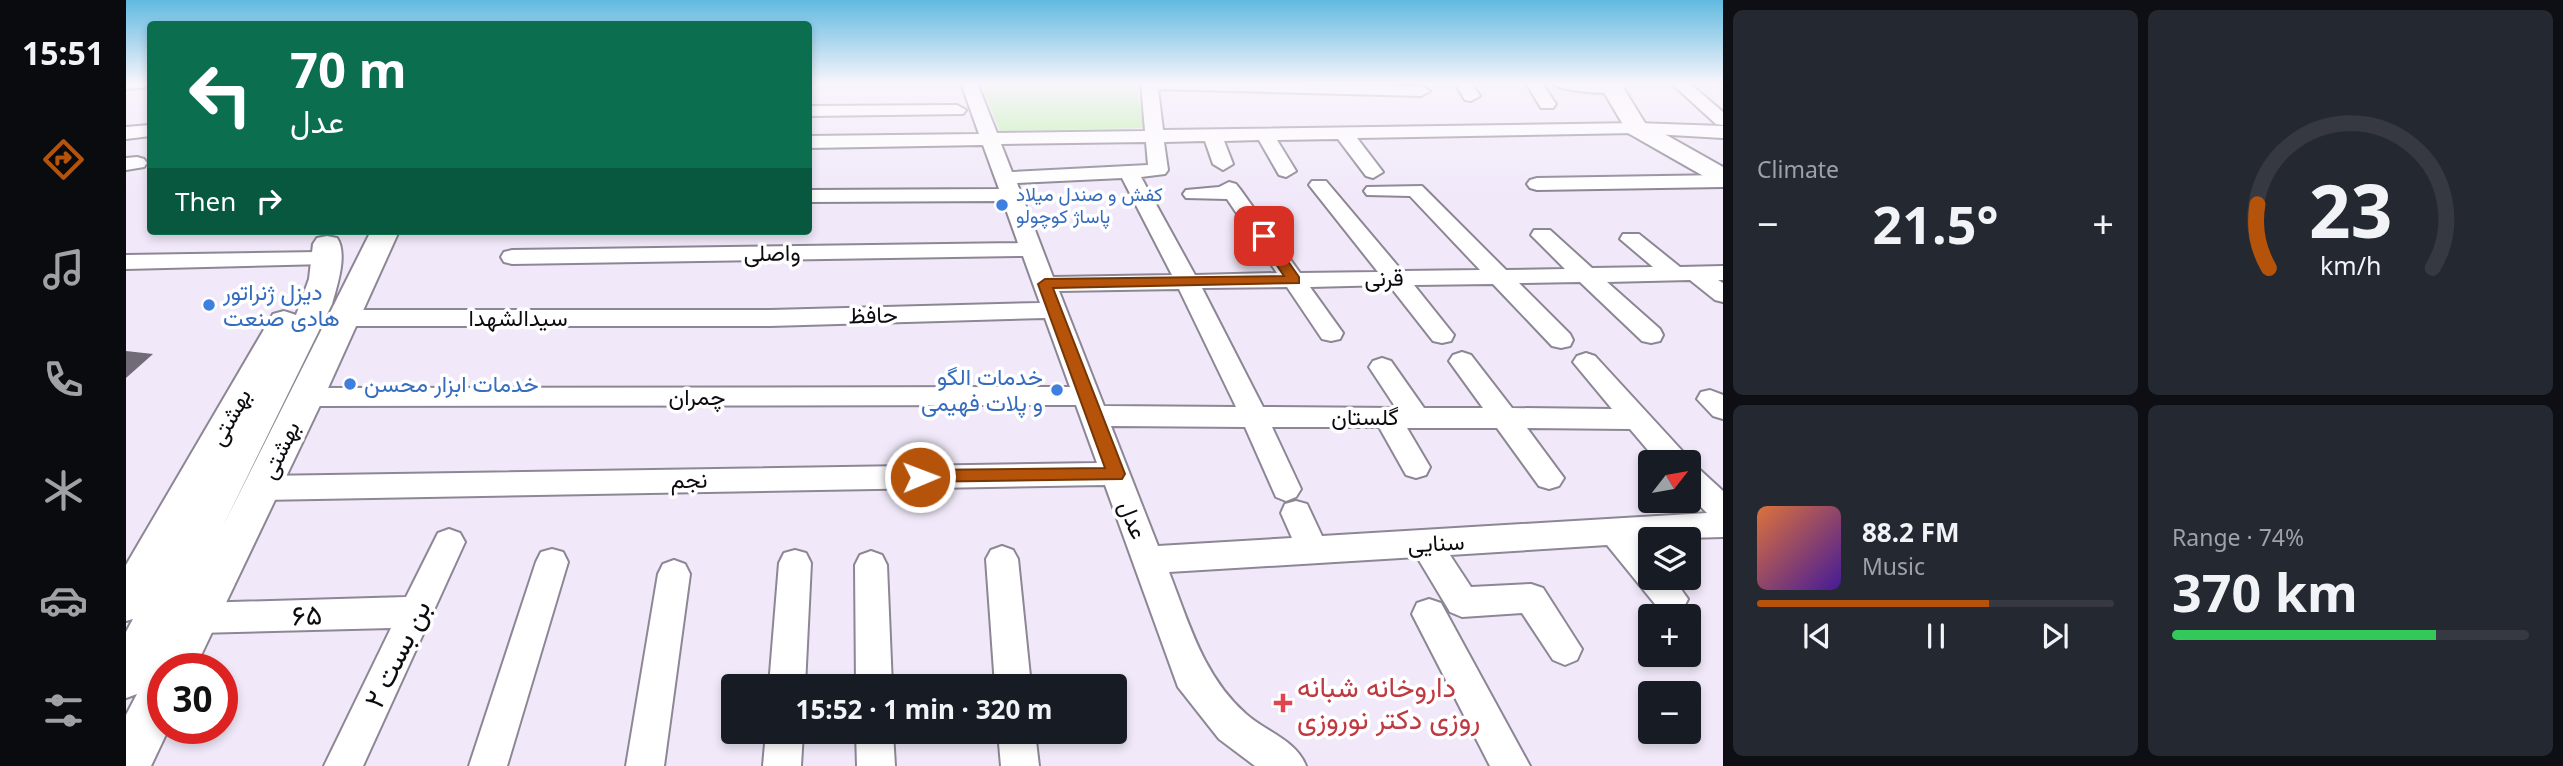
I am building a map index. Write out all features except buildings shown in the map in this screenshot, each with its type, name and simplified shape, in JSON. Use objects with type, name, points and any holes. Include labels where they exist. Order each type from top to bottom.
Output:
[{"type":"main road","points":[[1631,119],[1636,128],[1723,179]]},
{"type":"main road","name":"بهشتى","points":[[180,653],[307,397],[383,235]]},
{"type":"main road","points":[[126,677],[317,303],[324,279],[327,245]]},
{"type":"main road","name":"بهشتی","points":[[126,603],[327,245]]},
{"type":"main road","points":[[126,766],[147,723]]},
{"type":"street","name":"عدل","points":[[983,119],[1191,675],[1232,726],[1287,766]]},
{"type":"street","points":[[812,143],[1001,168],[1129,172],[1158,170],[1154,119]]},
{"type":"street","points":[[812,195],[1001,168],[1156,137],[1636,128],[1723,132]]},
{"type":"street","points":[[126,133],[147,131]]},
{"type":"street","points":[[1344,134],[1373,182],[1415,190],[1561,341]]},
{"type":"street","points":[[1265,135],[1286,172]]},
{"type":"street","points":[[1213,136],[1223,164]]},
{"type":"street","points":[[1001,168],[1053,154]]},
{"type":"street","points":[[1129,172],[1230,363],[1313,550]]},
{"type":"street","points":[[1537,184],[1723,179]]},
{"type":"street","points":[[1319,185],[1398,278],[1442,335]]},
{"type":"street","points":[[1193,194],[1231,190],[1331,332]]},
{"type":"street","points":[[1542,235],[1651,335]]},
{"type":"street","points":[[1631,239],[1723,295]]},
{"type":"street","points":[[126,262],[327,245]]},
{"type":"street","name":"واصلی","points":[[512,257],[1032,249]]},
{"type":"street","name":"قرنی","points":[[1045,284],[1723,273]]},
{"type":"street","name":"حافظ","points":[[692,318],[1055,310]]},
{"type":"street","name":"سیدالشهدا","points":[[344,318],[692,318]]},
{"type":"street","points":[[1462,361],[1549,478]]},
{"type":"street","points":[[1586,362],[1664,450]]},
{"type":"street","points":[[1382,367],[1417,418]]},
{"type":"street","name":"چمران","points":[[307,397],[1090,406]]},
{"type":"street","name":"گلستان","points":[[1090,406],[1256,417],[1636,419]]},
{"type":"street","points":[[1387,418],[1416,467]]},
{"type":"street","name":"نجم","points":[[262,488],[1116,474]]},
{"type":"street","points":[[1701,489],[1723,510]]},
{"type":"street","name":"سنایی","points":[[1148,560],[1723,525]]},
{"type":"street","points":[[1615,532],[1638,560]]},
{"type":"street","name":"بن بست ۲","points":[[343,766],[449,542]]},
{"type":"street","points":[[1426,544],[1462,602],[1531,597],[1565,649]]},
{"type":"street","points":[[1002,559],[1012,674]]},
{"type":"street","points":[[488,766],[552,562]]},
{"type":"street","points":[[788,674],[795,563]]},
{"type":"street","points":[[871,565],[874,674]]},
{"type":"street","points":[[645,766],[674,574]]},
{"type":"street","name":"۶۵","points":[[198,618],[417,612]]},
{"type":"street","points":[[1429,614],[1511,766]]},
{"type":"street","points":[[782,766],[784,744]]},
{"type":"street","points":[[875,744],[876,766]]},
{"type":"street","points":[[1018,744],[1020,766]]},
{"type":"green space","points":[[995,119],[1143,119],[1145,128],[1000,131]]},
{"type":"place","name":"کفش و صندل میلاد پاساژ کوچولو","points":[[1002,205]]},
{"type":"place","name":"دیزل ژنراتور هادی صنعت","points":[[209,305]]},
{"type":"place","name":"خدمات ابزار محسن","points":[[350,384]]},
{"type":"place","name":"خدمات الگو و پلات فهیمی","points":[[1057,390]]},
{"type":"place","name":"داروخانه شبانه روزی دکتر نوروزی","points":[[1283,703]]},
{"type":"route","points":[[920,477],[1116,474],[1045,284],[1294,280],[1264,236]]}]
